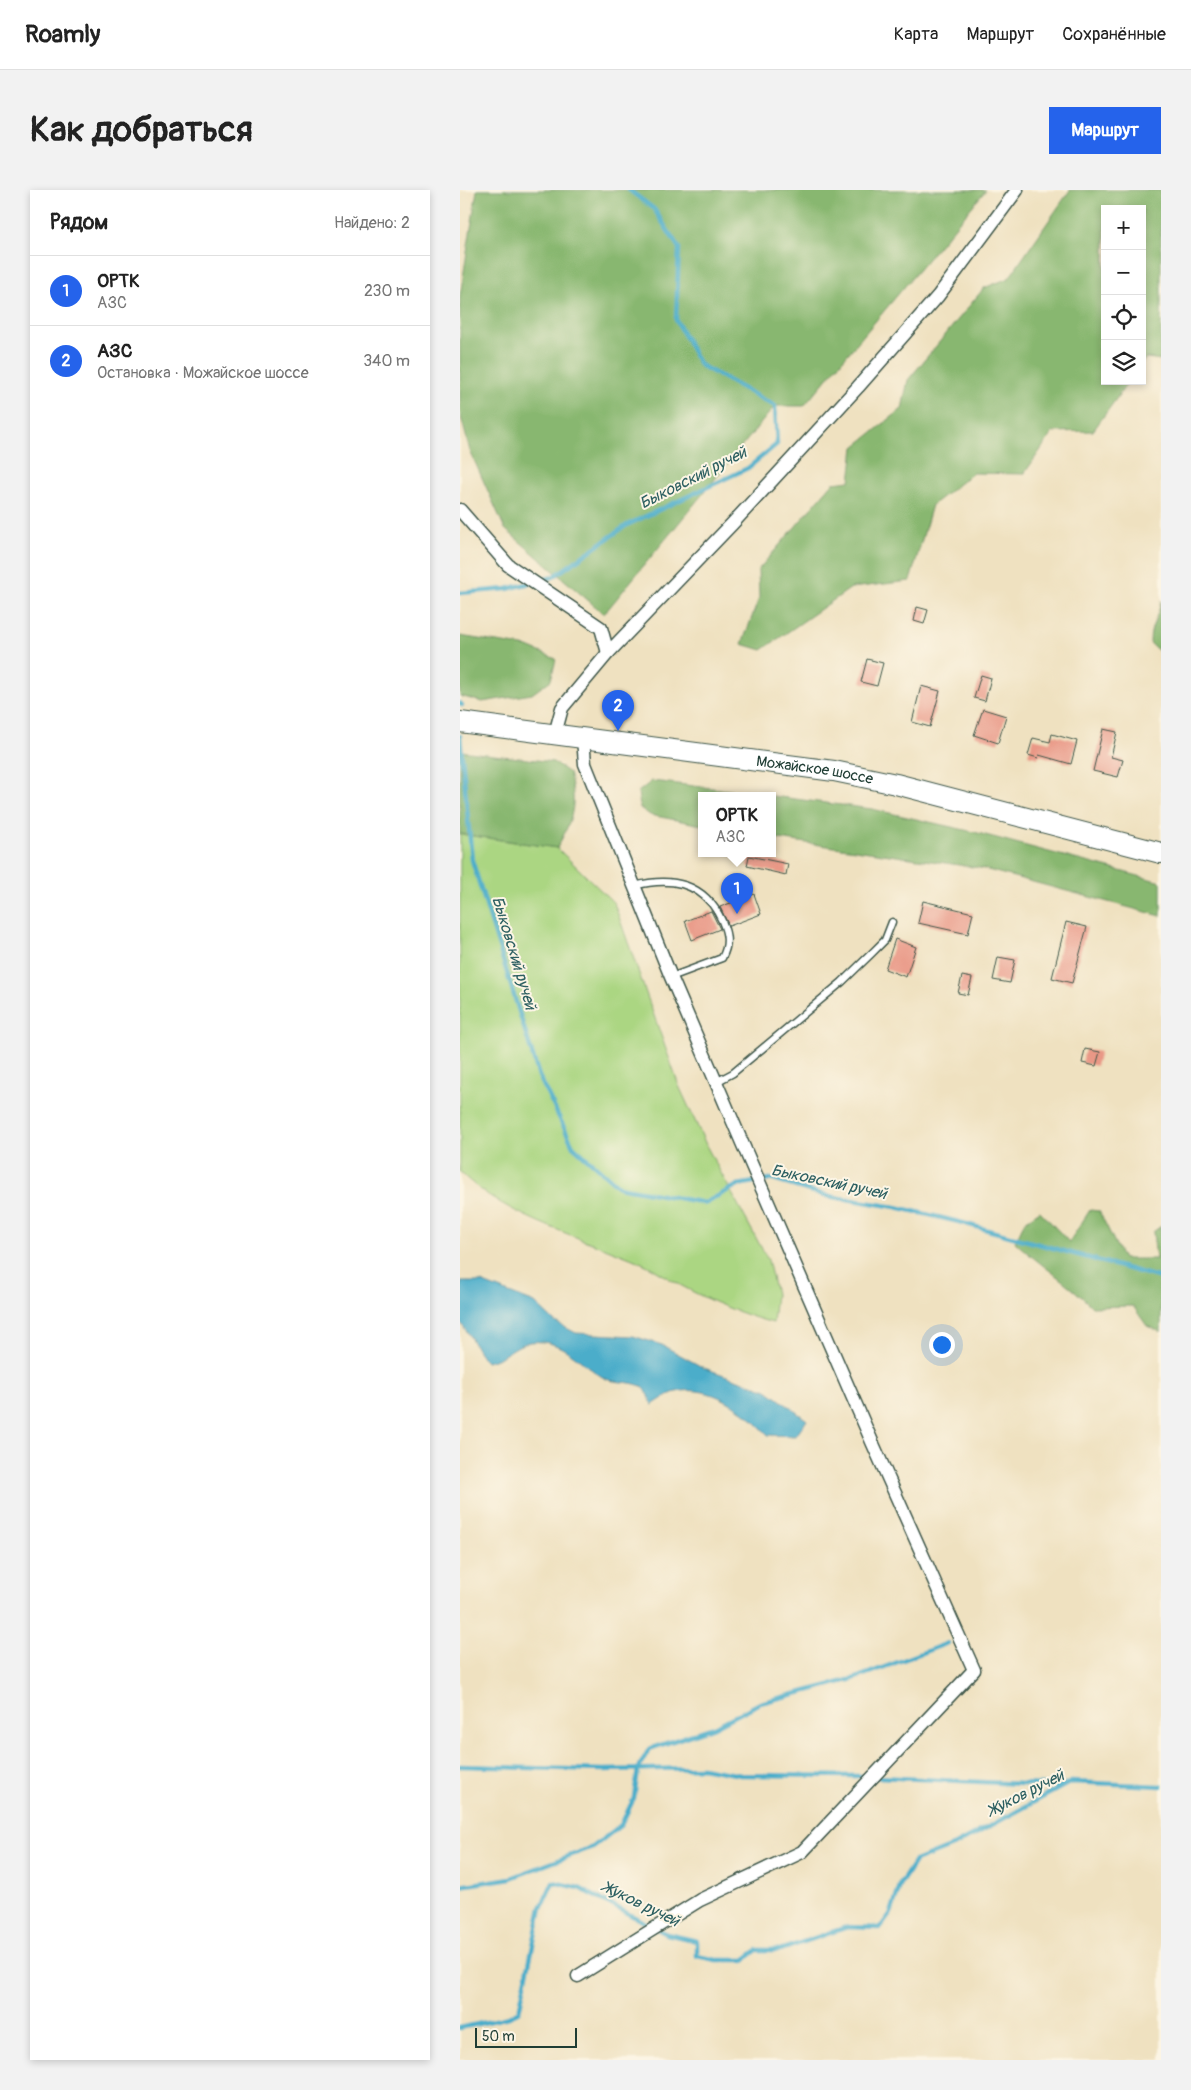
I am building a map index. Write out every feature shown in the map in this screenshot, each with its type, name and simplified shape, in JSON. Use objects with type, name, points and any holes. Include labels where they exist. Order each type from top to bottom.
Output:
[{"type":"main road","name":"Можайское шоссе","points":[[460,722],[834,771],[865,777],[1161,852]]},
{"type":"street","points":[[554,734],[562,708],[608,653],[732,524],[858,387],[938,296],[1017,190]]},
{"type":"street","points":[[460,510],[508,565],[601,628],[608,653]]},
{"type":"street","points":[[578,1976],[700,1900],[802,1852],[974,1670],[873,1444],[671,977],[585,764],[583,738]]},
{"type":"lane","points":[[634,886],[662,881],[690,886],[710,901],[724,927],[727,948],[722,958],[671,977]]},
{"type":"lane","points":[[716,1082],[733,1073],[842,982],[885,940],[892,922]]},
{"type":"green space","points":[[477,190],[986,190],[804,406],[775,406],[604,614],[505,529],[470,451],[460,413],[460,296]]},
{"type":"green space","points":[[1070,190],[1161,190],[1161,360],[1146,358],[1146,205],[1101,205],[1101,385],[1126,385],[1093,431],[1053,432],[1024,474],[973,473],[932,505],[910,581],[851,588],[762,650],[742,644],[759,598],[758,570],[833,483],[850,481],[854,447],[902,409],[908,380],[984,288],[1009,278]]},
{"type":"green space","points":[[1161,601],[1161,653],[1150,643],[1151,631]]},
{"type":"green space","points":[[460,636],[528,647],[556,659],[551,680],[532,694],[482,702],[460,696]]},
{"type":"green space","points":[[460,751],[553,762],[569,773],[573,794],[572,812],[557,848],[460,834]]},
{"type":"green space","points":[[652,781],[745,792],[698,792],[698,824],[650,815],[640,808],[638,792]]},
{"type":"green space","points":[[776,797],[872,809],[978,833],[1161,882],[1161,916],[980,868],[776,839]]},
{"type":"green space","points":[[460,834],[557,848],[614,903],[679,1086],[708,1149],[768,1260],[776,1294],[773,1323],[738,1312],[693,1292],[642,1263],[523,1215],[479,1188],[460,1172]]},
{"type":"green space","points":[[1090,1210],[1099,1211],[1123,1259],[1156,1259],[1153,1232],[1161,1226],[1161,1332],[1147,1326],[1133,1306],[1092,1307],[1015,1242],[1025,1221],[1040,1211],[1069,1242]]},
{"type":"water","points":[[461,1282],[481,1282],[535,1303],[555,1322],[576,1333],[633,1336],[662,1345],[704,1368],[767,1390],[807,1420],[796,1436],[768,1435],[738,1408],[715,1395],[689,1391],[676,1392],[652,1405],[647,1392],[641,1386],[604,1378],[562,1348],[542,1342],[530,1342],[518,1346],[492,1361],[486,1362],[460,1323]]},
{"type":"building","points":[[917,607],[928,610],[924,624],[914,621]]},
{"type":"building","points":[[867,659],[883,663],[877,686],[861,682]]},
{"type":"building","points":[[981,675],[991,678],[985,701],[974,698]]},
{"type":"building","points":[[921,686],[940,691],[930,727],[912,722]]},
{"type":"building","points":[[983,709],[1006,716],[998,743],[974,735]]},
{"type":"building","points":[[1103,729],[1117,732],[1111,757],[1123,760],[1118,777],[1093,771]]},
{"type":"building","points":[[1052,734],[1077,741],[1071,764],[1039,755],[1038,758],[1028,755],[1033,738],[1050,742]]},
{"type":"building","points":[[749,857],[788,864],[786,875],[747,866]]},
{"type":"building","points":[[754,894],[761,914],[729,926],[720,907]]},
{"type":"building","points":[[923,901],[973,913],[968,934],[918,923]]},
{"type":"building","points":[[711,911],[720,929],[692,940],[685,921]]},
{"type":"building","points":[[1066,922],[1087,927],[1072,983],[1052,978]]},
{"type":"building","points":[[895,939],[916,947],[906,977],[885,969]]},
{"type":"building","points":[[998,957],[1015,960],[1010,983],[993,980]]},
{"type":"building","points":[[962,976],[972,978],[968,995],[958,993]]},
{"type":"building","points":[[1085,1049],[1100,1052],[1096,1066],[1082,1063]]},
{"type":"waterway","name":"Быковский ручей","points":[[460,593],[507,589],[553,577],[627,525],[748,468],[777,444],[775,406],[700,365],[676,320],[679,248],[654,209],[629,190]]},
{"type":"waterway","name":"Быковский ручей","points":[[460,736],[472,860],[539,1076],[573,1146],[619,1187],[705,1203],[738,1185],[770,1179],[827,1196],[896,1207],[959,1222],[1161,1278]]},
{"type":"waterway","points":[[460,1886],[511,1878],[593,1847],[621,1825],[634,1798],[638,1769],[649,1749],[714,1727],[760,1703],[853,1679],[948,1643]]},
{"type":"waterway","points":[[460,1766],[603,1770],[702,1768],[741,1775],[858,1776],[1062,1786]]},
{"type":"waterway","name":"Жуков ручей","points":[[460,2028],[509,2017],[519,2011],[541,1908],[553,1882],[579,1888],[667,1934],[697,1941],[697,1956],[716,1960],[744,1960],[757,1950],[780,1950],[847,1927],[880,1928],[891,1913],[901,1883],[915,1861],[955,1845],[1071,1782],[1161,1786]]},
{"type":"place","name":"АЗС","points":[[618,731]]},
{"type":"place","name":"ОРТК","points":[[737,914]]}]
